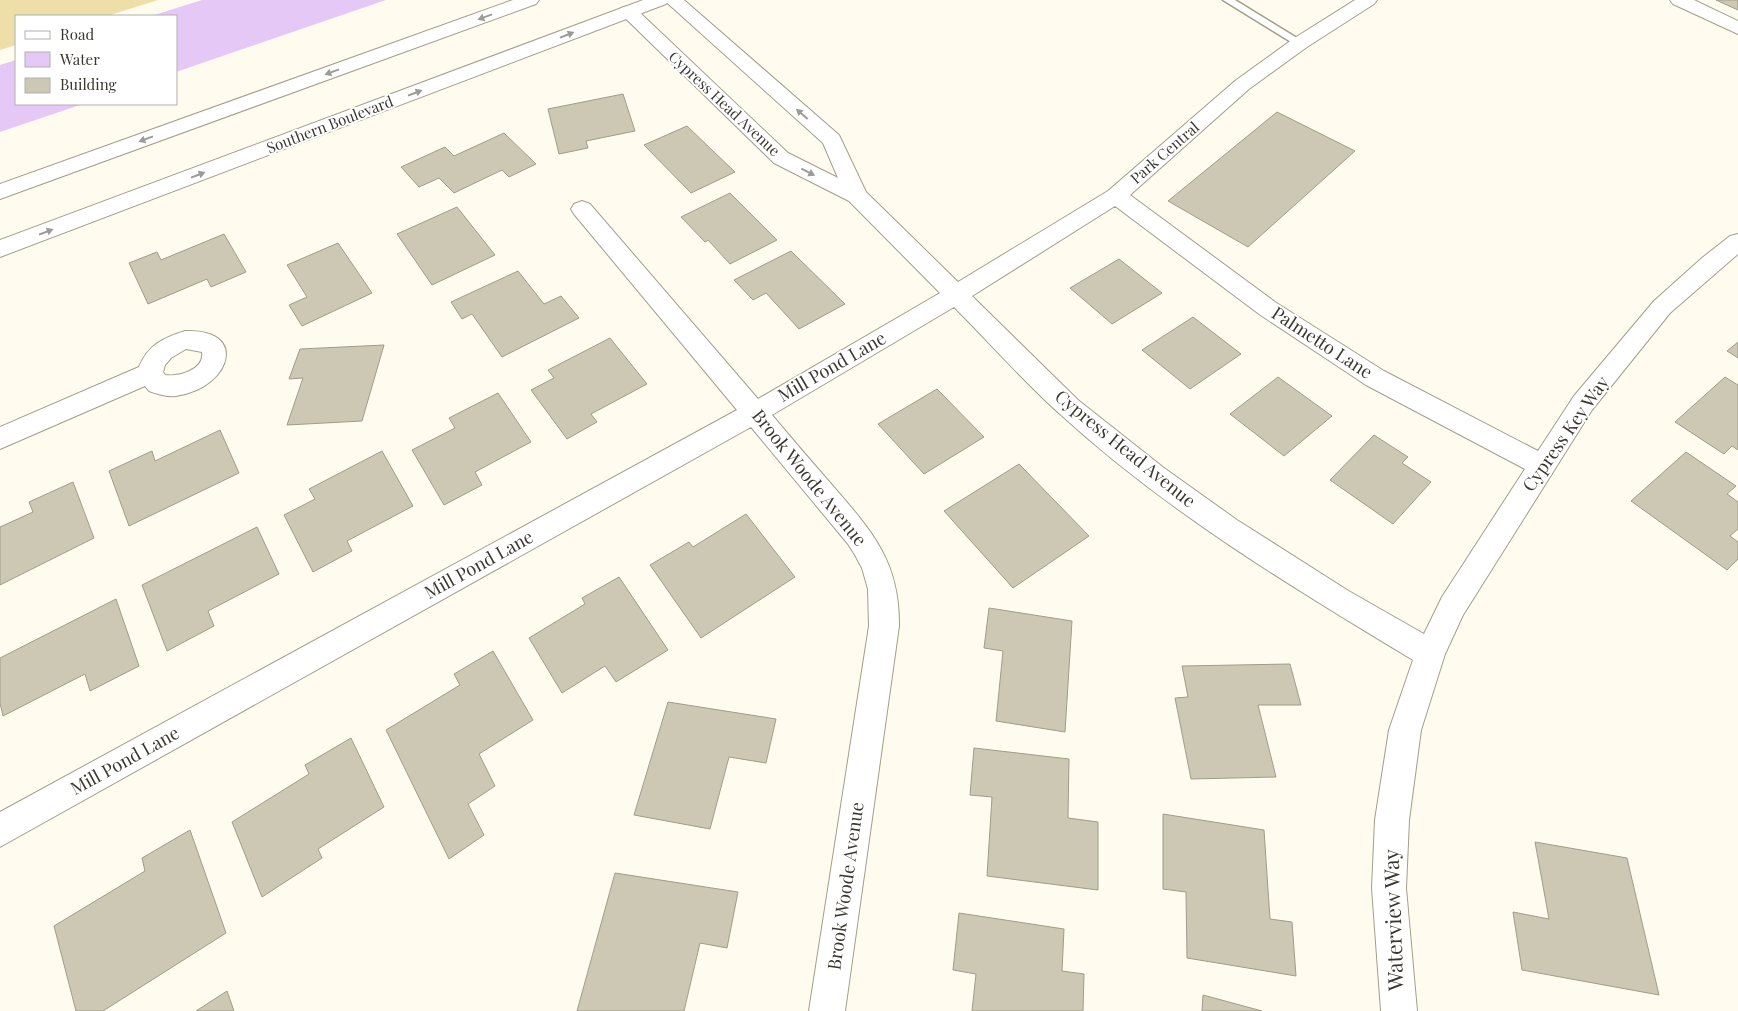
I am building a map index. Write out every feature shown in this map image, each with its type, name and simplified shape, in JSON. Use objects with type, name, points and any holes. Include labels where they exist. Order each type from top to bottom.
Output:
[{"type":"main road","points":[[0,192],[530,0]]},
{"type":"main road","name":"Southern Boulevard","points":[[0,249],[660,0]]},
{"type":"main road","name":"Cypress Head Avenue","points":[[673,0],[832,140],[857,196]]},
{"type":"main road","name":"Park Central","points":[[955,295],[1116,196],[1242,85],[1300,43],[1368,0]]},
{"type":"main road","points":[[1679,0],[1738,28]]},
{"type":"main road","name":"Cypress Head Avenue","points":[[628,12],[781,158],[857,196],[1069,407],[1154,476],[1235,534],[1337,600],[1430,654]]},
{"type":"main road","name":"Palmetto Lane","points":[[1116,196],[1267,308],[1375,378],[1543,466]]},
{"type":"main road","name":"Brook Woode Avenue","points":[[582,209],[858,535],[872,557],[881,578],[885,602],[884,626],[827,1011]]},
{"type":"main road","name":"Cypress Key Way","points":[[1430,654],[1452,606],[1583,404],[1662,307],[1738,242]]},
{"type":"main road","name":"Mill Pond Lane","points":[[0,830],[755,413],[955,295]]},
{"type":"main road","points":[[0,438],[150,373]]},
{"type":"main road","name":"Waterview Way","points":[[1399,1011],[1389,888],[1392,820],[1405,730],[1430,654]]},
{"type":"lane","points":[[1228,0],[1300,43]]},
{"type":"shaded area","points":[[0,0],[158,0],[110,15],[15,15],[15,45],[0,50]]},
{"type":"water","points":[[202,0],[386,0],[178,71],[178,15],[154,15]]},
{"type":"water","points":[[15,60],[15,105],[80,105],[0,132],[0,65]]},
{"type":"building","points":[[1716,0],[1738,0],[1738,10]]},
{"type":"building","points":[[623,94],[635,131],[586,141],[588,148],[559,154],[548,109]]},
{"type":"building","points":[[1277,112],[1355,151],[1248,247],[1168,201]]},
{"type":"building","points":[[687,126],[735,172],[691,193],[644,145]]},
{"type":"building","points":[[504,133],[536,164],[509,177],[502,170],[454,193],[439,178],[419,187],[401,167],[445,147],[454,156]]},
{"type":"building","points":[[730,193],[777,240],[730,264],[708,240],[705,242],[681,217]]},
{"type":"building","points":[[457,207],[495,255],[432,285],[397,234]]},
{"type":"building","points":[[224,234],[246,272],[211,287],[207,279],[148,304],[129,263],[157,252],[161,260]]},
{"type":"building","points":[[338,243],[372,293],[302,326],[289,305],[307,297],[287,265]]},
{"type":"building","points":[[791,251],[845,304],[799,329],[766,293],[753,300],[734,280]]},
{"type":"building","points":[[1119,259],[1162,293],[1112,324],[1070,288]]},
{"type":"building","points":[[518,271],[544,304],[561,296],[579,318],[502,357],[472,314],[462,319],[451,302]]},
{"type":"building","points":[[1193,317],[1241,354],[1190,389],[1142,350]]},
{"type":"building","points":[[610,338],[647,384],[591,414],[597,422],[567,439],[531,390],[554,378],[548,370]]},
{"type":"building","points":[[1738,342],[1738,358],[1727,351]]},
{"type":"building","points":[[384,345],[362,421],[287,425],[303,378],[289,379],[300,349]]},
{"type":"building","points":[[1278,377],[1332,416],[1284,456],[1230,414]]},
{"type":"building","points":[[1725,377],[1738,385],[1738,450],[1732,446],[1724,454],[1675,422]]},
{"type":"building","points":[[937,389],[984,437],[924,474],[878,424]]},
{"type":"building","points":[[498,393],[531,442],[475,472],[482,485],[444,505],[412,450],[455,428],[449,418]]},
{"type":"building","points":[[220,430],[239,473],[129,526],[109,471],[152,451],[155,461]]},
{"type":"building","points":[[1374,435],[1408,457],[1402,463],[1431,482],[1393,524],[1330,480]]},
{"type":"building","points":[[382,451],[413,506],[347,541],[352,551],[313,572],[284,515],[315,499],[309,489]]},
{"type":"building","points":[[1686,452],[1736,486],[1727,494],[1738,502],[1738,529],[1730,536],[1738,542],[1738,559],[1727,570],[1631,501]]},
{"type":"building","points":[[1019,464],[1089,536],[1013,588],[944,511]]},
{"type":"building","points":[[73,482],[94,538],[0,585],[0,527],[33,512],[29,502]]},
{"type":"building","points":[[746,514],[795,577],[701,638],[650,565],[689,542],[693,547]]},
{"type":"building","points":[[257,527],[279,574],[208,611],[214,626],[167,651],[142,585]]},
{"type":"building","points":[[619,577],[668,650],[616,682],[605,666],[562,693],[529,638],[585,604],[582,598]]},
{"type":"building","points":[[116,599],[139,666],[90,691],[85,674],[3,716],[0,703],[0,658]]},
{"type":"building","points":[[989,608],[1072,621],[1065,732],[996,721],[1003,651],[984,648]]},
{"type":"building","points":[[493,651],[533,720],[479,754],[495,786],[468,804],[484,835],[449,859],[386,730],[460,685],[454,674]]},
{"type":"building","points":[[1290,664],[1301,705],[1258,705],[1276,777],[1191,779],[1175,698],[1188,697],[1182,666]]},
{"type":"building","points":[[668,702],[776,719],[766,763],[729,757],[710,829],[634,815]]},
{"type":"building","points":[[351,738],[384,807],[318,849],[322,858],[262,897],[232,822],[309,774],[305,765]]},
{"type":"building","points":[[974,748],[1069,759],[1068,818],[1098,822],[1098,890],[987,876],[992,797],[970,795]]},
{"type":"building","points":[[1163,814],[1264,830],[1270,919],[1292,922],[1296,976],[1187,958],[1186,892],[1163,889]]},
{"type":"building","points":[[190,830],[226,933],[103,1011],[76,1011],[54,926],[145,871],[142,858]]},
{"type":"building","points":[[1535,842],[1627,858],[1659,995],[1522,970],[1513,912],[1549,919]]},
{"type":"building","points":[[615,873],[738,892],[727,948],[700,943],[684,1011],[577,1011]]},
{"type":"building","points":[[959,913],[1064,929],[1062,971],[1084,974],[1083,1011],[972,1011],[976,974],[953,970]]},
{"type":"building","points":[[227,991],[234,1011],[196,1011]]},
{"type":"building","points":[[1203,995],[1262,1011],[1202,1011]]}]
